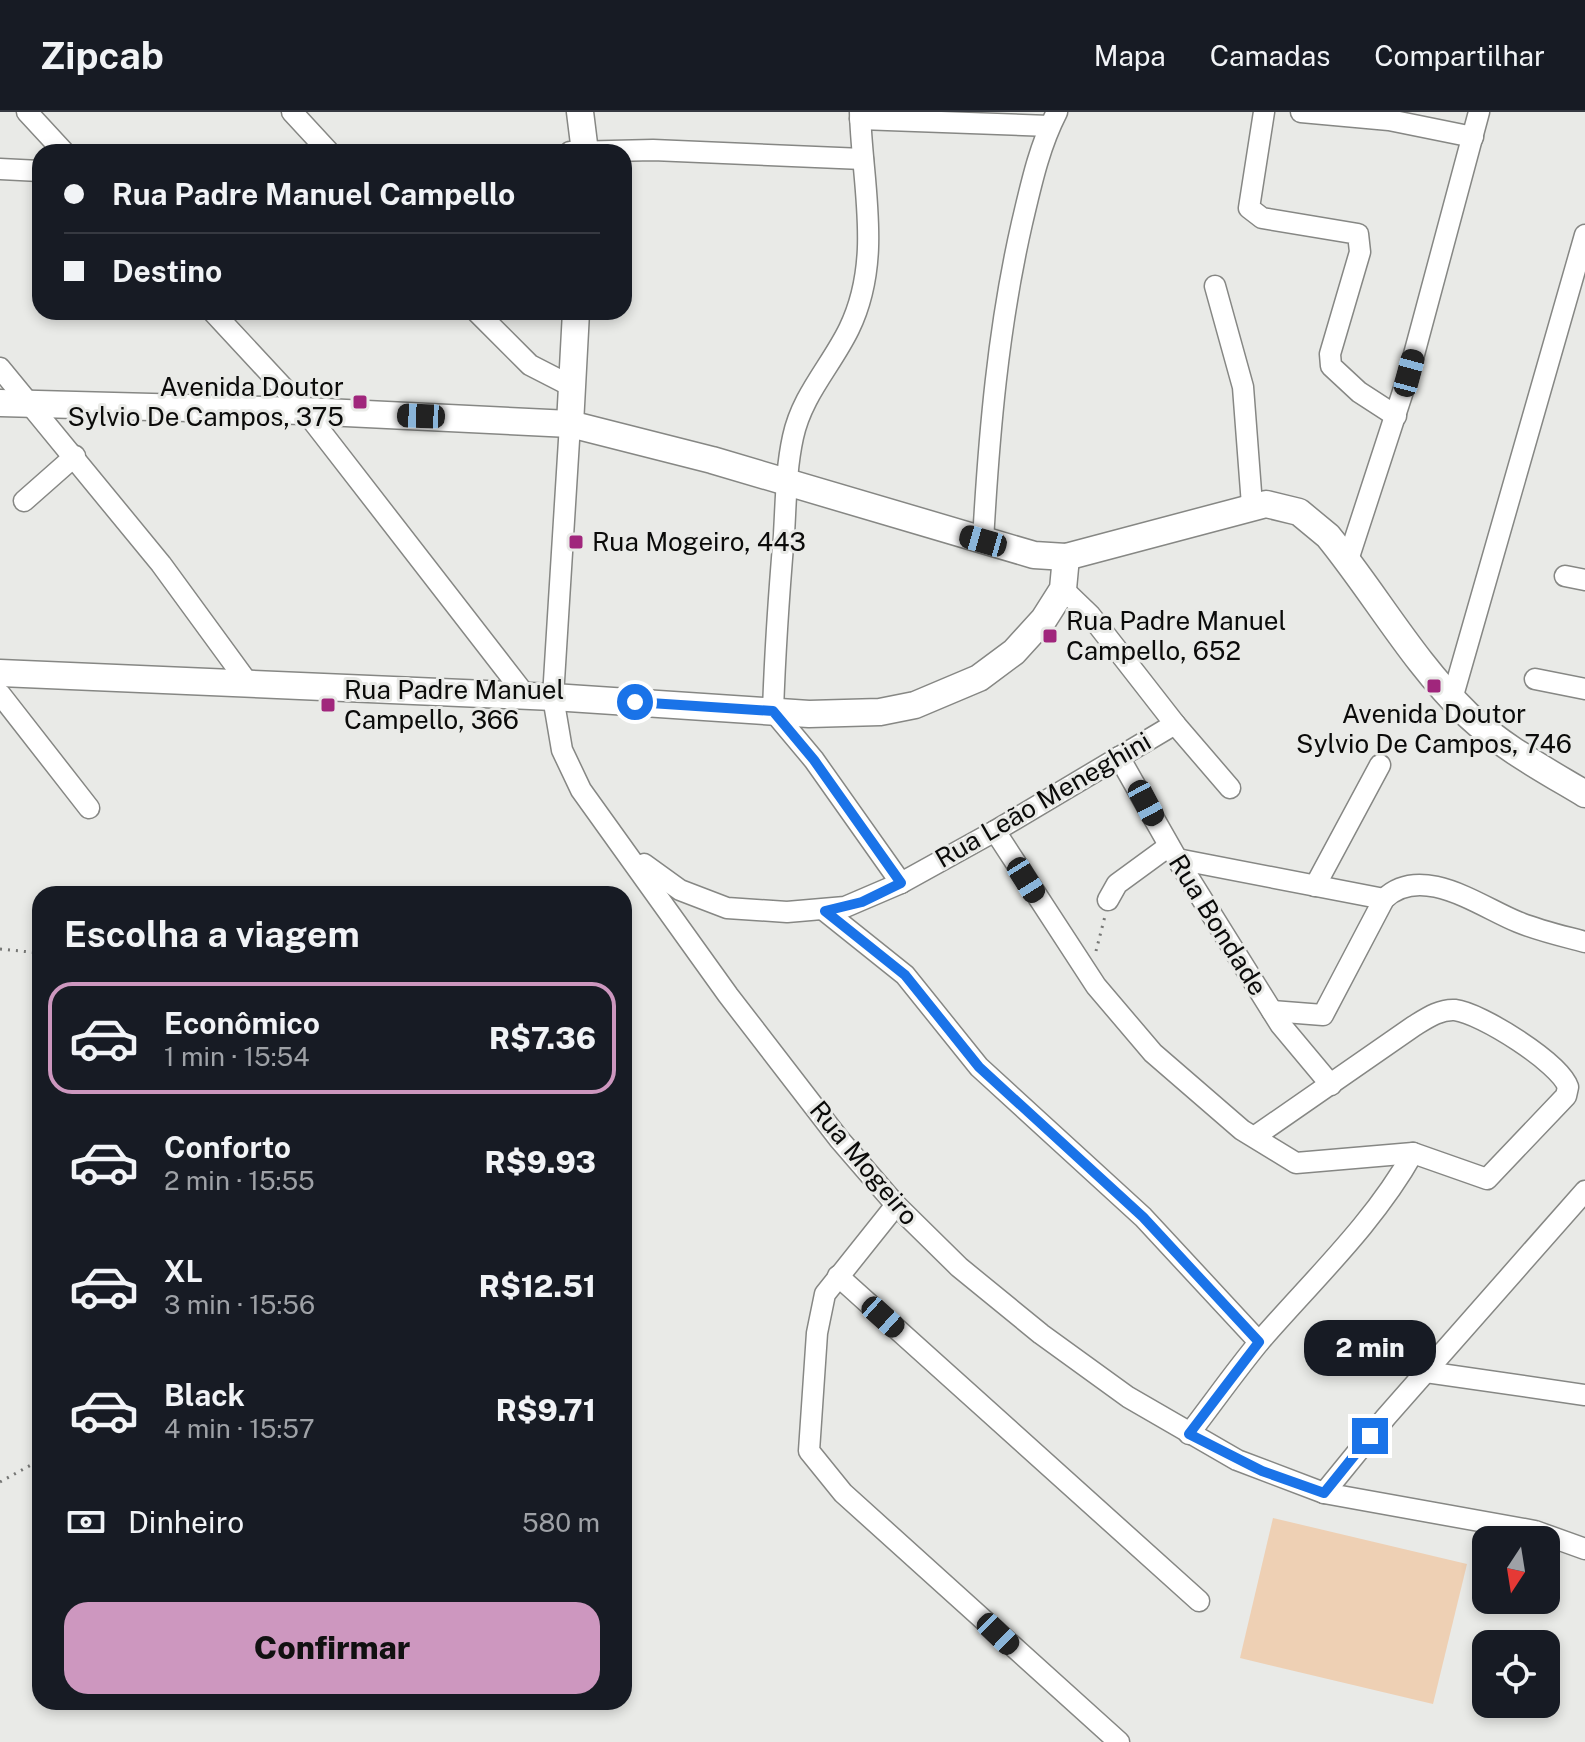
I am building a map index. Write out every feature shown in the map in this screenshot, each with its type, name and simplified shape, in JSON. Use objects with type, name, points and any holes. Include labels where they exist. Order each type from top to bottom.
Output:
[{"type":"main road","points":[[580,112],[580,144]]},
{"type":"main road","points":[[570,424],[575,320]]},
{"type":"main road","points":[[0,403],[305,411],[570,424],[1034,555],[1066,557],[1252,505],[1266,504],[1299,512],[1314,521],[1348,560],[1430,674],[1452,699],[1500,741],[1585,794]]},
{"type":"main road","points":[[0,673],[553,697],[846,715],[880,712],[915,705],[979,678],[1014,652],[1044,619],[1063,589],[1066,557]]},
{"type":"street","points":[[27,112],[57,144]]},
{"type":"street","points":[[292,112],[322,144]]},
{"type":"street","points":[[1264,112],[1248,203],[1251,213],[1262,218],[1358,234],[1360,252],[1330,354],[1331,366],[1359,392],[1396,416]]},
{"type":"street","points":[[1301,112],[1389,120],[1473,137]]},
{"type":"street","points":[[1348,560],[1396,416],[1479,112]]},
{"type":"street","points":[[901,883],[814,760],[773,711],[787,483],[801,407],[849,328],[859,304],[869,224],[860,115],[1053,119],[1014,256],[998,352],[983,541]]},
{"type":"street","points":[[632,152],[863,159]]},
{"type":"street","points":[[0,169],[32,171]]},
{"type":"street","points":[[1452,699],[1585,235]]},
{"type":"street","points":[[1215,286],[1243,387],[1252,505]]},
{"type":"street","points":[[220,320],[305,411],[526,696]]},
{"type":"street","points":[[485,320],[530,365],[549,378],[571,386]]},
{"type":"street","points":[[0,368],[161,564],[248,683]]},
{"type":"street","name":"Rua Mogeiro","points":[[570,424],[553,697],[562,750],[581,790],[728,995],[839,1139],[896,1205],[959,1267],[1041,1334],[1128,1397],[1189,1434],[1262,1471],[1324,1493],[1535,1531],[1585,1549]]},
{"type":"street","points":[[24,501],[75,456]]},
{"type":"street","name":"Rua Leão Meneghini","points":[[630,855],[680,890],[707,904],[761,912],[825,911],[862,902],[901,883],[1175,724],[1090,615],[1063,589]]},
{"type":"street","points":[[1535,679],[1585,689]]},
{"type":"street","points":[[0,694],[89,808]]},
{"type":"street","points":[[1175,724],[1230,788]]},
{"type":"street","name":"Rua Bondade","points":[[1119,757],[1173,853],[1272,1011],[1331,1085]]},
{"type":"street","points":[[1315,886],[1380,765]]},
{"type":"street","points":[[995,831],[1090,977],[1153,1053],[1226,1119],[1254,1137],[1296,1163],[1413,1153],[1484,1179],[1493,1177],[1566,1096],[1566,1081],[1489,1020],[1453,1010],[1431,1016],[1414,1026],[1254,1137]]},
{"type":"street","points":[[1108,900],[1117,884],[1173,853],[1384,899]]},
{"type":"street","points":[[1272,1011],[1323,1015],[1384,899],[1400,889],[1433,886],[1531,927],[1585,942]]},
{"type":"street","points":[[825,911],[905,975],[979,1067],[1143,1217],[1259,1342]]},
{"type":"street","points":[[1189,1434],[1259,1342],[1357,1232],[1399,1179],[1413,1153]]},
{"type":"street","points":[[1324,1493],[1426,1372],[1583,1197]]},
{"type":"street","points":[[896,1205],[825,1294],[820,1309],[809,1451],[843,1493],[1119,1742]]},
{"type":"street","points":[[838,1276],[1199,1601]]},
{"type":"street","points":[[1426,1372],[1585,1395]]},
{"type":"path","points":[[1090,977],[1108,900]]},
{"type":"path","points":[[0,949],[32,952]]},
{"type":"path","points":[[0,1482],[32,1464]]},
{"type":"shaded area","points":[[1273,1518],[1467,1564],[1433,1704],[1240,1658]]},
{"type":"place","name":"Avenida Doutor Sylvio De Campos, 375","points":[[360,402]]},
{"type":"place","name":"Rua Mogeiro, 443","points":[[576,542]]},
{"type":"place","name":"Rua Padre Manuel Campello, 652","points":[[1050,636]]},
{"type":"place","name":"Avenida Doutor Sylvio De Campos, 746","points":[[1434,686]]},
{"type":"place","name":"Rua Padre Manuel Campello, 366","points":[[328,705]]},
{"type":"route","points":[[635,702],[773,711],[814,760],[901,883],[862,902],[825,911],[905,975],[988,1077],[1154,1227],[1259,1342],[1189,1434],[1262,1471],[1324,1493],[1370,1436]]}]
